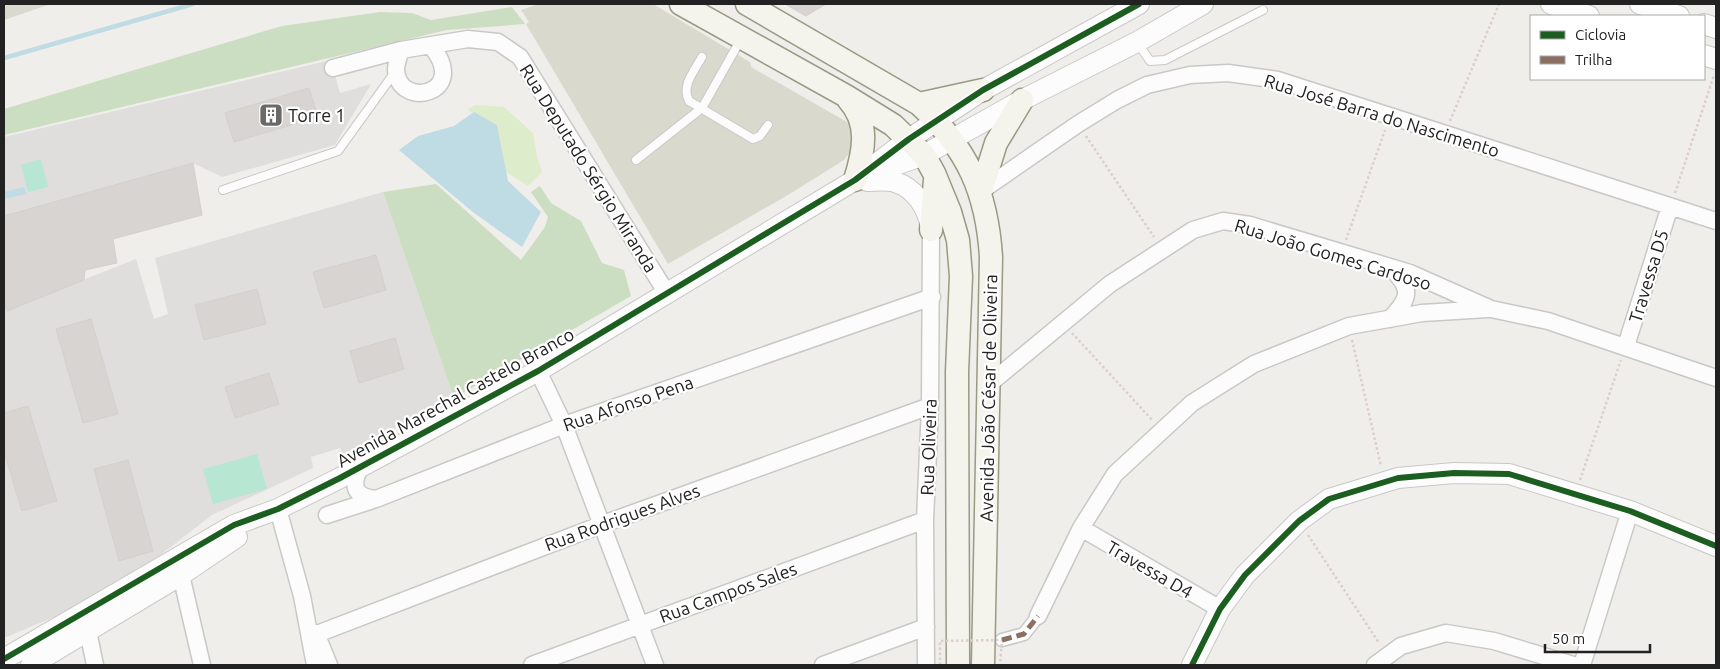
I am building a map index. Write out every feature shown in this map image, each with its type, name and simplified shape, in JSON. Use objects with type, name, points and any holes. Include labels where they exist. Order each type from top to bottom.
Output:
[{"type":"main road","points":[[681,4],[846,96],[893,125],[916,147]]},
{"type":"main road","name":"Avenida João César de Oliveira","points":[[747,4],[919,104],[937,121],[952,140],[981,191],[989,224],[991,258],[983,665]]},
{"type":"main road","points":[[919,104],[983,90]]},
{"type":"main road","points":[[846,96],[858,113],[864,133],[861,162],[855,180]]},
{"type":"main road","points":[[981,191],[996,143],[1022,100]]},
{"type":"main road","name":"Avenida João César de Oliveira","points":[[916,147],[935,177],[950,212],[958,240],[961,276],[957,372],[958,665]]},
{"type":"main road","points":[[931,230],[935,177]]},
{"type":"street","points":[[916,147],[937,121],[983,90],[1139,4]]},
{"type":"street","points":[[916,147],[952,140],[1022,100],[1137,42],[1203,4]]},
{"type":"street","points":[[1551,4],[1586,15]]},
{"type":"street","points":[[1640,4],[1676,15]]},
{"type":"street","name":"Rua Deputado Sérgio Miranda","points":[[333,68],[401,50],[468,39],[498,42],[520,57],[666,292]]},
{"type":"street","points":[[401,50],[396,70],[400,82],[410,92],[422,94],[436,88],[444,74],[444,66],[441,59],[431,46]]},
{"type":"street","name":"Rua José Barra do Nascimento","points":[[981,191],[1078,124],[1117,100],[1147,85],[1190,75],[1228,72],[1278,80],[1716,221]]},
{"type":"street","name":"Avenida Marechal Castelo Branco","points":[[31,665],[181,575],[278,509],[538,371],[666,292],[855,180],[916,147]]},
{"type":"street","points":[[855,180],[894,181],[906,187],[924,205],[931,230]]},
{"type":"street","name":"Travessa D5","points":[[1626,346],[1670,206]]},
{"type":"street","name":"Rua João Gomes Cardoso","points":[[988,385],[1110,284],[1193,230],[1223,221],[1250,225],[1410,273],[1491,309],[1548,321],[1716,378]]},
{"type":"street","name":"Rua Oliveira","points":[[926,665],[926,520],[932,296],[931,230]]},
{"type":"street","points":[[1390,267],[1402,279],[1406,288],[1404,304],[1390,318]]},
{"type":"street","name":"Rua Afonso Pena","points":[[327,515],[376,499],[564,425],[932,296]]},
{"type":"street","points":[[1002,640],[1024,634],[1038,616],[1081,528],[1115,474],[1192,403],[1254,364],[1349,326],[1422,313],[1491,309]]},
{"type":"street","points":[[538,371],[564,425],[655,665]]},
{"type":"street","name":"Rua Rodrigues Alves","points":[[317,634],[603,524],[930,406]]},
{"type":"street","points":[[360,467],[355,485],[357,492],[363,497],[376,499]]},
{"type":"street","points":[[1192,665],[1220,609],[1245,575],[1299,521],[1329,500],[1398,478],[1454,473],[1509,474],[1630,511],[1716,546]]},
{"type":"street","points":[[278,509],[302,596],[315,665]]},
{"type":"street","name":"Avenida Marechal Castelo Branco","points":[[4,659],[234,525],[278,509]]},
{"type":"street","points":[[1582,665],[1630,511]]},
{"type":"street","name":"Rua Campos Sales","points":[[532,665],[926,520]]},
{"type":"street","name":"Travessa D4","points":[[1081,528],[1220,609]]},
{"type":"street","points":[[181,575],[202,665]]},
{"type":"street","points":[[302,596],[329,665]]},
{"type":"street","points":[[823,665],[926,627]]},
{"type":"street","points":[[88,631],[95,665]]},
{"type":"street","points":[[1381,660],[1401,646],[1446,633],[1494,641],[1562,664]]},
{"type":"lane","points":[[1137,42],[1150,61],[1165,60],[1263,10]]},
{"type":"lane","points":[[636,160],[702,108],[741,39]]},
{"type":"lane","points":[[702,57],[687,83],[685,94],[689,101],[753,139],[760,136],[768,125]]},
{"type":"lane","points":[[223,190],[338,151],[396,70]]},
{"type":"path","points":[[1445,134],[1499,4]]},
{"type":"path","points":[[1670,206],[1716,68]]},
{"type":"path","points":[[1341,253],[1390,116]]},
{"type":"path","points":[[1078,124],[1162,249]]},
{"type":"path","points":[[1063,322],[1161,430]]},
{"type":"path","points":[[1349,326],[1385,482]]},
{"type":"path","points":[[1576,493],[1626,346]]},
{"type":"path","points":[[1299,521],[1381,660]]},
{"type":"path","points":[[940,665],[940,641],[1002,640],[1000,665]]},
{"type":"shaded area","points":[[4,4],[51,4],[4,20]]},
{"type":"shaded area","points":[[539,4],[653,4],[750,62],[751,67],[847,122],[854,140],[851,151],[844,160],[788,195],[668,264],[526,24],[529,22],[521,10]]},
{"type":"shaded area","points":[[331,60],[340,93],[371,84],[335,145],[222,177],[193,163],[4,216],[4,137]]},
{"type":"shaded area","points":[[383,192],[454,398],[342,455],[340,448],[311,457],[313,468],[212,515],[145,567],[75,608],[4,638],[4,301],[7,310],[136,259],[154,319],[168,314],[155,258]]},
{"type":"green space","points":[[512,7],[525,24],[447,30],[4,135],[4,109],[282,26],[380,12],[412,13],[431,20]]},
{"type":"green space","points":[[475,105],[504,107],[533,133],[542,172],[528,186],[506,172],[497,125],[467,110]]},
{"type":"green space","points":[[41,159],[48,187],[28,192],[21,165]]},
{"type":"green space","points":[[436,184],[521,260],[545,227],[548,217],[531,192],[540,186],[551,203],[581,221],[602,263],[624,270],[631,296],[454,398],[383,192]]},
{"type":"green space","points":[[257,454],[267,489],[213,504],[203,469]]},
{"type":"water","points":[[474,112],[497,125],[508,181],[541,212],[522,247],[474,213],[399,150],[418,136],[454,126]]},
{"type":"water","points":[[24,187],[26,194],[4,199],[4,192]]},
{"type":"building","points":[[785,4],[826,4],[806,16]]},
{"type":"building","name":"Torre 1","points":[[309,88],[318,117],[234,142],[225,113]]},
{"type":"building","points":[[193,163],[202,215],[113,239],[117,263],[85,270],[84,280],[7,311],[4,301],[4,216]]},
{"type":"building","points":[[376,255],[386,290],[324,308],[313,272]]},
{"type":"building","points":[[257,289],[266,324],[204,340],[195,305]]},
{"type":"building","points":[[91,319],[118,414],[83,423],[56,329]]},
{"type":"building","points":[[395,338],[404,369],[359,383],[350,351]]},
{"type":"building","points":[[269,373],[279,404],[235,418],[225,387]]},
{"type":"building","points":[[28,406],[57,501],[22,511],[4,452],[4,413]]},
{"type":"building","points":[[128,460],[153,551],[119,561],[94,469]]},
{"type":"waterway","points":[[4,58],[193,4]]},
{"type":"marked path","points":[[1002,640],[1024,634],[1038,616]]},
{"type":"cycle path","points":[[4,659],[234,525],[278,509],[340,478],[538,371],[855,180],[909,139],[983,90],[1139,4]]},
{"type":"cycle path","points":[[1192,665],[1220,609],[1245,575],[1299,521],[1329,499],[1398,478],[1454,473],[1509,474],[1630,511],[1716,546]]},
{"type":"place","name":"Torre 1","points":[[271,115]]}]
